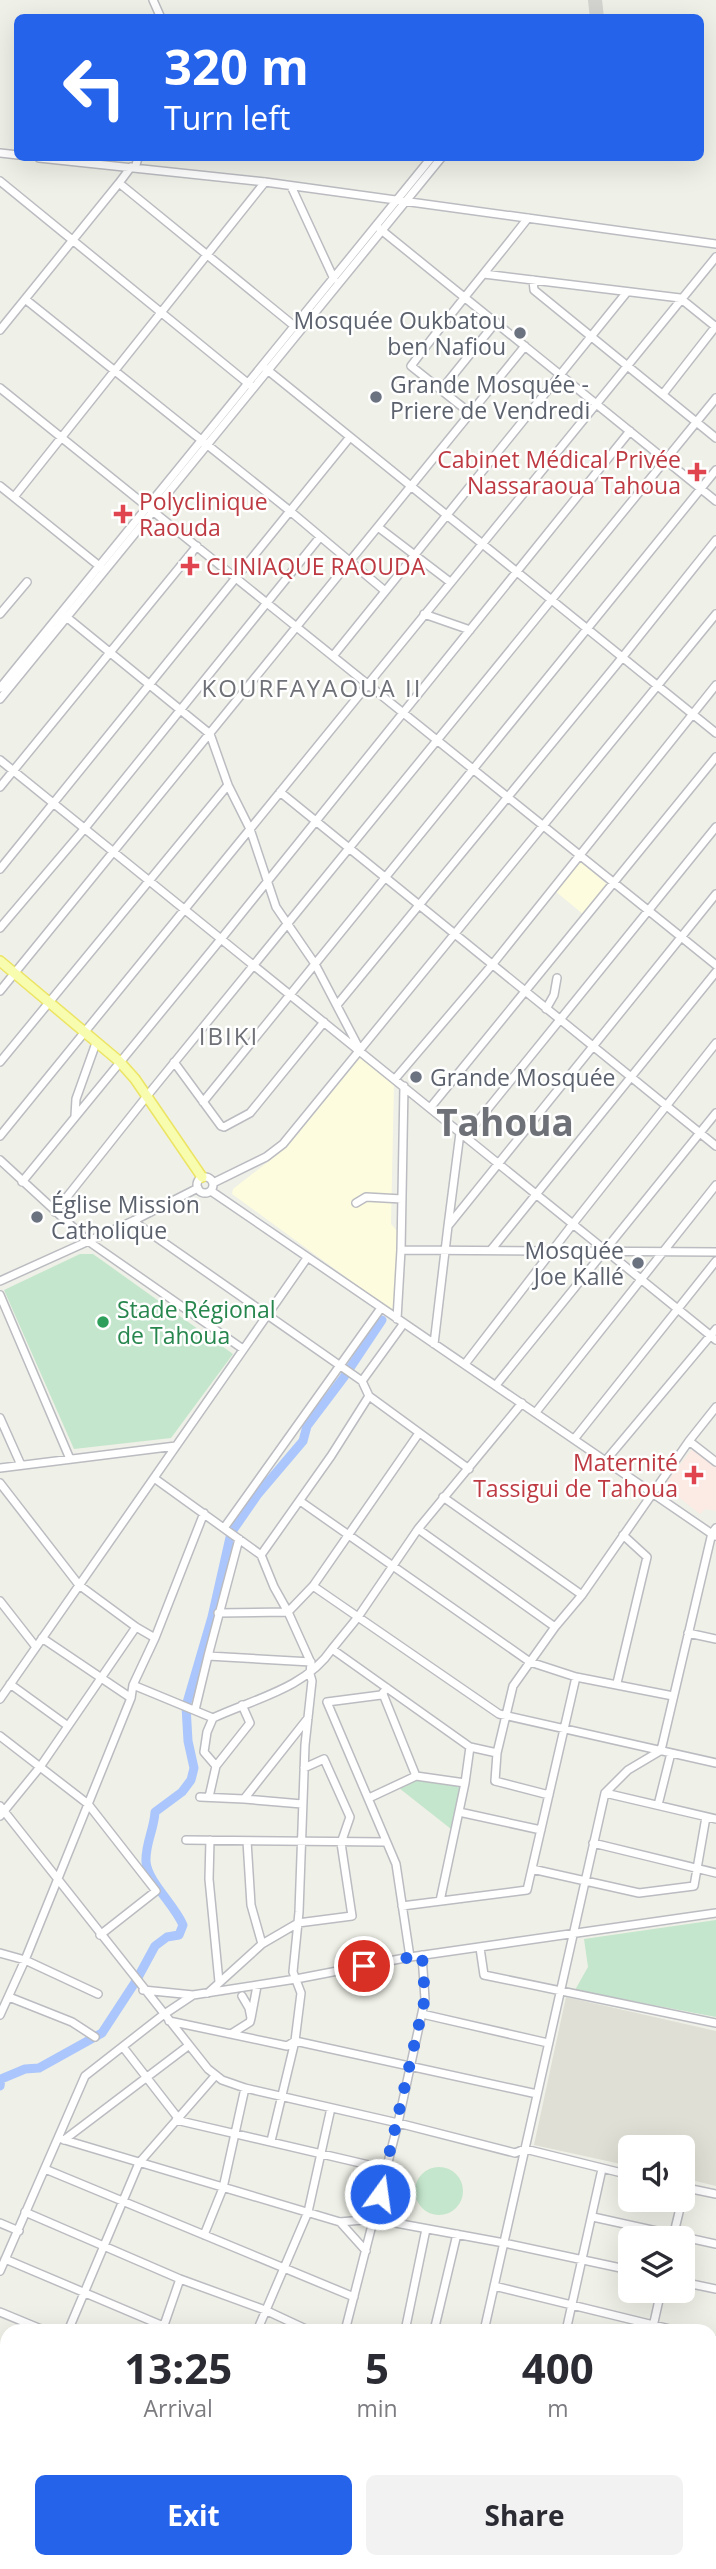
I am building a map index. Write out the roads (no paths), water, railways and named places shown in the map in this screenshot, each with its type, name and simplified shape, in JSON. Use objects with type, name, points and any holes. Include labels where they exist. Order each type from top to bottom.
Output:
[{"type":"main road","points":[[0,961],[119,1061],[147,1096],[202,1177]]},
{"type":"street","points":[[67,161],[265,182],[716,244]]},
{"type":"street","points":[[0,330],[136,161]]},
{"type":"street","points":[[402,200],[429,161]]},
{"type":"street","points":[[0,699],[150,509],[402,200],[438,161]]},
{"type":"street","points":[[0,181],[251,386]]},
{"type":"street","points":[[14,497],[265,182]]},
{"type":"street","points":[[119,183],[299,329]]},
{"type":"street","points":[[291,186],[336,282]]},
{"type":"street","points":[[470,414],[411,366],[528,218]]},
{"type":"street","points":[[379,228],[716,501]]},
{"type":"street","points":[[0,1136],[626,364],[716,257]]},
{"type":"street","points":[[484,274],[680,298],[716,327],[663,394]]},
{"type":"street","points":[[533,280],[534,290],[716,438]]},
{"type":"street","points":[[333,656],[627,292]]},
{"type":"street","points":[[25,299],[290,510],[386,591]]},
{"type":"street","points":[[441,390],[496,322]]},
{"type":"street","points":[[0,991],[525,346]]},
{"type":"street","points":[[265,369],[716,733]]},
{"type":"street","points":[[0,388],[716,965]]},
{"type":"street","points":[[55,1212],[174,1062],[716,398]]},
{"type":"street","points":[[22,1182],[630,431]]},
{"type":"street","points":[[0,869],[350,437]]},
{"type":"street","points":[[203,1102],[716,470]]},
{"type":"street","points":[[0,486],[102,568]]},
{"type":"street","points":[[378,527],[450,582]]},
{"type":"street","points":[[0,928],[85,828],[320,537]]},
{"type":"street","points":[[337,1005],[716,540]]},
{"type":"street","points":[[0,787],[197,546]]},
{"type":"street","points":[[0,614],[27,582]]},
{"type":"street","points":[[424,614],[470,630]]},
{"type":"street","points":[[198,1188],[204,1193],[283,1144],[361,1052],[716,614]]},
{"type":"street","points":[[64,615],[210,734],[228,785],[250,829],[276,907],[315,964],[361,1052]]},
{"type":"street","points":[[0,688],[64,615]]},
{"type":"street","points":[[395,1079],[492,965],[716,685]]},
{"type":"street","points":[[430,1108],[716,757]]},
{"type":"street","points":[[0,760],[677,1309],[714,1335],[607,1459]]},
{"type":"street","points":[[0,1062],[228,785]]},
{"type":"street","points":[[280,792],[716,1146]]},
{"type":"street","points":[[435,1344],[448,1226],[463,1135],[716,827]]},
{"type":"street","points":[[448,1226],[716,894]]},
{"type":"street","points":[[491,1250],[716,972]]},
{"type":"street","points":[[546,1009],[554,995],[558,978]]},
{"type":"street","points":[[174,1062],[221,1126],[250,1113],[324,1022]]},
{"type":"street","points":[[75,1117],[76,1099],[96,1043]]},
{"type":"street","points":[[465,1364],[572,1224],[716,1044]]},
{"type":"street","points":[[362,1381],[401,1321],[404,1086]]},
{"type":"street","points":[[496,1385],[716,1113]]},
{"type":"street","points":[[0,1160],[89,1241],[243,1349]]},
{"type":"street","points":[[198,1188],[198,1180],[208,1177],[212,1187],[307,1258],[715,1532],[660,1751],[628,1770],[605,1793],[486,2324]]},
{"type":"street","points":[[536,1412],[716,1185]]},
{"type":"street","points":[[0,1281],[133,1221],[198,1188]]},
{"type":"street","points":[[356,1203],[366,1197],[402,1199]]},
{"type":"street","points":[[133,1221],[362,1381],[369,1396],[469,1469]]},
{"type":"street","points":[[401,1250],[716,1252]]},
{"type":"street","points":[[0,1699],[307,1258]]},
{"type":"street","points":[[575,1438],[716,1261]]},
{"type":"street","points":[[0,1295],[70,1459]]},
{"type":"street","points":[[224,1528],[381,1308]]},
{"type":"street","points":[[261,1555],[369,1396]]},
{"type":"street","points":[[216,1766],[204,1752],[207,1732],[213,1718],[310,1674],[323,1662],[358,1617],[418,1529],[522,1403]]},
{"type":"street","points":[[549,1795],[495,1782],[497,1753],[513,1686],[555,1627],[582,1595],[689,1441],[716,1407]]},
{"type":"street","points":[[0,1418],[21,1465]]},
{"type":"street","points":[[218,1613],[288,1612],[313,1586],[419,1433]]},
{"type":"street","points":[[689,1441],[716,1462]]},
{"type":"street","points":[[0,1468],[176,1446]]},
{"type":"street","points":[[154,1478],[261,1555],[311,1662],[310,1674],[313,1681],[304,1768],[298,1923],[293,1972],[301,1993],[295,2041],[271,2141]]},
{"type":"street","points":[[0,1483],[79,1586],[136,1628],[155,1638]]},
{"type":"street","points":[[443,1497],[582,1595]]},
{"type":"street","points":[[300,1501],[530,1662],[576,1677],[673,1696]]},
{"type":"street","points":[[0,2015],[58,1881],[131,1698],[132,1685],[155,1638],[204,1513]]},
{"type":"street","points":[[418,1529],[555,1627]]},
{"type":"street","points":[[617,1684],[648,1558],[623,1535]]},
{"type":"street","points":[[195,1710],[239,1539]]},
{"type":"street","points":[[708,1553],[716,1559]]},
{"type":"street","points":[[313,1586],[499,1714],[716,1763]]},
{"type":"street","points":[[0,1601],[36,1647]]},
{"type":"street","points":[[136,1628],[40,1767],[2,1811],[188,2046],[215,2076],[245,2088],[514,2153],[525,2149],[618,2172]]},
{"type":"street","points":[[688,1633],[716,1640]]},
{"type":"street","points":[[43,1638],[131,1698]]},
{"type":"street","points":[[332,1649],[385,1691],[470,1747],[497,1753]]},
{"type":"street","points":[[208,1656],[311,1662]]},
{"type":"street","points":[[402,1906],[527,1890],[576,1677]]},
{"type":"street","points":[[10,1684],[68,1726]]},
{"type":"street","points":[[132,1685],[213,1718]]},
{"type":"street","points":[[385,1691],[324,1703],[369,1798],[396,1864],[410,1957]]},
{"type":"street","points":[[385,1691],[415,1776]]},
{"type":"street","points":[[242,1705],[250,1723],[216,1766],[205,1797],[302,1804]]},
{"type":"street","points":[[244,1799],[308,1717]]},
{"type":"street","points":[[0,1736],[88,1804],[156,1891],[100,1935]]},
{"type":"street","points":[[440,1901],[470,1747]]},
{"type":"street","points":[[658,1805],[671,1753]]},
{"type":"street","points":[[208,1993],[262,1944],[298,1923],[352,1916],[341,1843],[350,1817],[324,1759],[304,1768]]},
{"type":"street","points":[[369,1798],[415,1776],[465,1783]]},
{"type":"street","points":[[605,1793],[716,1819]]},
{"type":"street","points":[[459,1812],[541,1829]]},
{"type":"street","points":[[532,1869],[639,1893],[694,1886],[706,1817]]},
{"type":"street","points":[[186,1840],[385,1842]]},
{"type":"street","points":[[210,1840],[209,1879],[219,1983]]},
{"type":"street","points":[[247,1841],[251,1905],[262,1944]]},
{"type":"street","points":[[593,1843],[716,1873]]},
{"type":"street","points":[[143,1990],[193,1995],[208,1993],[422,1955],[716,1913]]},
{"type":"street","points":[[480,1948],[484,1975],[716,2023]]},
{"type":"street","points":[[0,1953],[25,1960],[99,1994]]},
{"type":"street","points":[[347,2324],[398,2123],[422,2014],[425,1998],[422,1955]]},
{"type":"street","points":[[231,2034],[250,2022],[257,1986]]},
{"type":"street","points":[[0,2271],[61,2139],[86,2076],[193,1995]]},
{"type":"street","points":[[242,1996],[251,2018]]},
{"type":"street","points":[[9,1997],[72,2022],[95,2037]]},
{"type":"street","points":[[422,2014],[548,2043]]},
{"type":"street","points":[[166,2018],[287,2046],[295,2041],[537,2094]]},
{"type":"street","points":[[61,2139],[188,2046]]},
{"type":"street","points":[[123,2047],[177,2119],[386,2169]]},
{"type":"street","points":[[71,2324],[139,2163],[215,2076]]},
{"type":"street","points":[[204,2235],[223,2188],[245,2088]]},
{"type":"street","points":[[260,2324],[308,2212],[331,2108]]},
{"type":"street","points":[[61,2139],[340,2222],[374,2219],[618,2268]]},
{"type":"street","points":[[45,2169],[354,2297]]},
{"type":"street","points":[[567,2324],[602,2169]]},
{"type":"street","points":[[695,2189],[716,2194]]},
{"type":"street","points":[[25,2212],[180,2279],[265,2310],[295,2324]]},
{"type":"street","points":[[593,2217],[631,2226]]},
{"type":"street","points":[[0,2222],[19,2231]]},
{"type":"street","points":[[340,2222],[366,2251]]},
{"type":"street","points":[[406,2324],[426,2228]]},
{"type":"street","points":[[436,2324],[457,2234]]},
{"type":"street","points":[[695,2240],[716,2244]]},
{"type":"street","points":[[3,2261],[84,2292],[152,2324]]},
{"type":"street","points":[[165,2324],[180,2279]]},
{"type":"street","points":[[695,2285],[716,2289]]},
{"type":"street","points":[[494,2286],[638,2324]]},
{"type":"street","points":[[654,2324],[658,2303]]},
{"type":"street","points":[[0,2312],[29,2324]]},
{"type":"waterway","points":[[0,2086],[1,2079],[25,2069],[39,2068],[102,2033],[155,1946],[167,1937],[179,1935],[183,1925],[151,1877],[146,1862],[147,1849],[155,1812],[182,1792],[191,1780],[194,1768],[188,1741],[186,1706],[212,1617],[231,1533],[258,1494],[303,1441],[307,1426],[382,1320]]},
{"type":"place","name":"Mosquée Oukbatou ben Nafiou","points":[[520,333]]},
{"type":"place","name":"Grande Mosquée - Priere de Vendredi","points":[[376,397]]},
{"type":"place","name":"Cabinet Médical Privée Nassaraoua Tahoua","points":[[697,472]]},
{"type":"place","name":"Polyclinique Raouda","points":[[123,514]]},
{"type":"place","name":"CLINIAQUE RAOUDA","points":[[190,566]]},
{"type":"place","name":"Grande Mosquée","points":[[416,1077]]},
{"type":"place","name":"Église Mission Catholique","points":[[37,1217]]},
{"type":"place","name":"Mosquée Joe Kallé","points":[[638,1263]]},
{"type":"place","name":"Stade Régional de Tahoua","points":[[103,1322]]},
{"type":"place","name":"Maternité Tassigui de Tahoua","points":[[694,1475]]},
{"type":"district","name":"KOURFAYAOUA II","points":[[312,687]]},
{"type":"district","name":"IBIKI","points":[[229,1035]]},
{"type":"district","name":"Tahoua","points":[[505,1121]]}]
